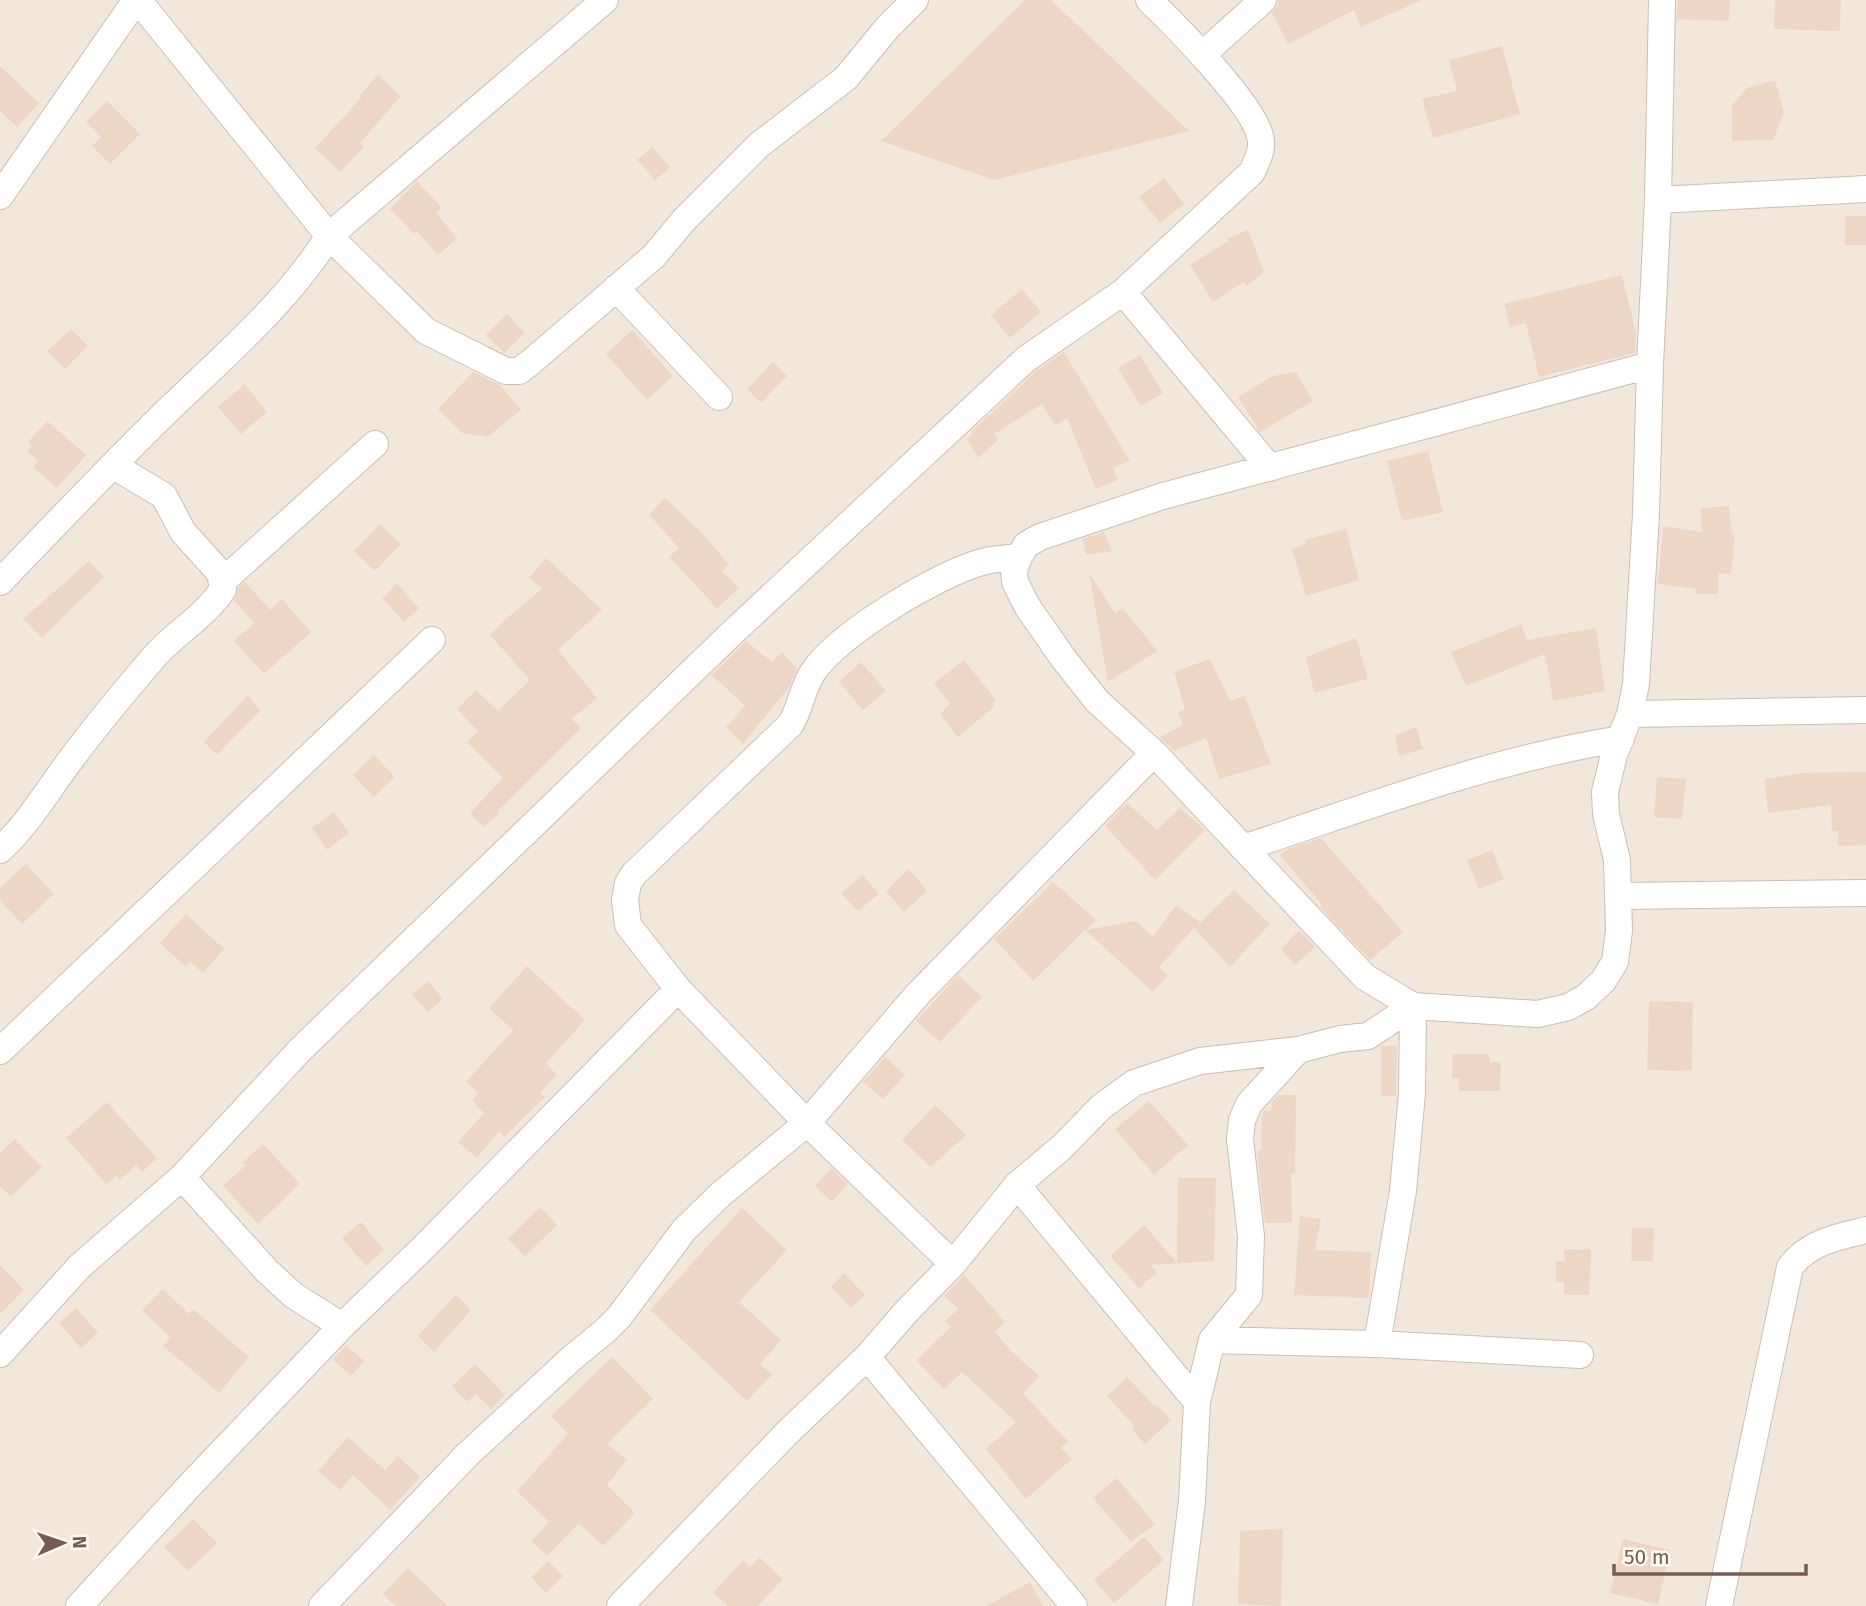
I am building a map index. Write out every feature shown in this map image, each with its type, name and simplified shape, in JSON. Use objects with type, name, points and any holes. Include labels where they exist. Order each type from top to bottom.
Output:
[{"type":"street","points":[[0,196],[137,0],[329,236],[426,331],[506,371],[519,371],[654,256],[684,220],[760,145],[846,78],[887,28],[915,0]]},
{"type":"street","points":[[0,582],[260,321],[297,282],[329,236],[605,0]]},
{"type":"street","points":[[0,1354],[80,1266],[182,1177],[301,1048],[732,633],[1026,359],[1123,292],[1252,172],[1261,150],[1260,134],[1250,117],[1202,55],[1149,0]]},
{"type":"street","points":[[1202,55],[1264,0]]},
{"type":"street","points":[[1650,365],[1163,496],[1040,537],[1026,545],[1018,557],[1014,570],[1015,582],[1034,617],[1097,701],[1154,753],[1365,976],[1413,1006],[1538,1014],[1568,1007],[1586,997],[1603,981],[1615,962],[1619,931],[1617,860],[1606,814],[1605,792],[1636,684],[1658,200],[1662,0]]},
{"type":"street","points":[[1658,200],[1866,189]]},
{"type":"street","points":[[616,288],[719,397]]},
{"type":"street","points":[[1123,292],[1270,468]]},
{"type":"street","points":[[223,582],[375,444]]},
{"type":"street","points":[[0,850],[27,821],[67,765],[157,654],[217,598],[223,589],[220,573],[183,532],[164,496],[114,466]]},
{"type":"street","points":[[953,1264],[807,1123],[678,989],[628,925],[625,900],[628,883],[634,874],[790,725],[798,713],[812,673],[834,649],[912,593],[960,569],[983,562],[1018,557]]},
{"type":"street","points":[[0,1051],[432,640]]},
{"type":"street","points":[[1244,848],[1507,762],[1574,746],[1625,726],[1866,710]]},
{"type":"street","points":[[322,1606],[468,1454],[612,1324],[676,1239],[700,1213],[807,1123],[918,994],[1154,753]]},
{"type":"street","points":[[1619,896],[1866,893]]},
{"type":"street","points":[[79,1606],[342,1326],[424,1247],[678,989]]},
{"type":"street","points":[[620,1606],[788,1432],[867,1357],[953,1264],[1017,1185],[1062,1147],[1101,1107],[1134,1083],[1200,1061],[1298,1050],[1340,1039],[1368,1036],[1413,1006]]},
{"type":"street","points":[[1377,1344],[1403,1191],[1412,1093],[1413,1006]]},
{"type":"street","points":[[1179,1606],[1192,1501],[1197,1402],[1212,1340],[1249,1295],[1251,1236],[1240,1139],[1242,1120],[1249,1104],[1298,1050]]},
{"type":"street","points":[[182,1177],[267,1271],[293,1295],[342,1326]]},
{"type":"street","points":[[1017,1185],[1197,1402]]},
{"type":"street","points":[[1719,1606],[1790,1267],[1800,1254],[1828,1240],[1866,1230]]},
{"type":"street","points":[[1212,1340],[1377,1344],[1580,1356]]},
{"type":"street","points":[[867,1357],[1074,1606]]},
{"type":"shaded area","points":[[0,0],[1866,0],[1866,1606],[0,1606]]},
{"type":"building","points":[[1025,0],[1051,0],[1189,131],[994,180],[881,141]]},
{"type":"building","points":[[1278,0],[1422,0],[1361,27],[1354,10],[1288,44],[1272,13]]},
{"type":"building","points":[[1678,0],[1730,0],[1729,21],[1677,19]]},
{"type":"building","points":[[1775,0],[1841,0],[1840,31],[1774,29]]},
{"type":"building","points":[[1502,46],[1520,114],[1433,138],[1422,99],[1457,91],[1449,60]]},
{"type":"building","points":[[0,66],[39,103],[17,127],[0,111]]},
{"type":"building","points":[[378,75],[401,96],[360,143],[364,147],[340,172],[315,148],[361,98],[359,96]]},
{"type":"building","points":[[1775,80],[1784,112],[1773,140],[1732,141],[1732,105],[1747,88]]},
{"type":"building","points":[[107,101],[140,134],[110,164],[92,146],[101,137],[86,122]]},
{"type":"building","points":[[652,147],[670,167],[655,180],[637,160]]},
{"type":"building","points":[[1164,178],[1184,204],[1160,223],[1139,197]]},
{"type":"building","points":[[417,181],[442,208],[436,213],[457,238],[438,255],[417,231],[414,234],[390,209]]},
{"type":"building","points":[[1845,216],[1866,216],[1866,245],[1845,245]]},
{"type":"building","points":[[1248,230],[1264,272],[1246,286],[1244,282],[1213,302],[1190,265],[1228,241],[1227,239]]},
{"type":"building","points":[[1622,275],[1636,333],[1635,353],[1539,377],[1526,323],[1510,327],[1504,304]]},
{"type":"building","points":[[1022,289],[1041,312],[1010,338],[991,315]]},
{"type":"building","points":[[507,314],[525,333],[504,353],[486,335]]},
{"type":"building","points":[[71,329],[88,346],[65,369],[47,351]]},
{"type":"building","points":[[632,330],[673,376],[647,400],[606,354]]},
{"type":"building","points":[[1064,352],[1130,461],[1113,468],[1118,480],[1096,489],[1067,418],[1055,425],[1042,404],[994,434],[998,440],[978,458],[967,439],[972,435],[971,432],[1036,371]]},
{"type":"building","points":[[1140,355],[1163,393],[1141,406],[1118,368]]},
{"type":"building","points":[[773,362],[787,376],[761,403],[747,389]]},
{"type":"building","points":[[473,372],[500,385],[521,410],[487,437],[462,433],[438,409]]},
{"type":"building","points":[[1296,372],[1313,401],[1260,432],[1238,397],[1273,376]]},
{"type":"building","points":[[245,384],[267,412],[241,434],[218,407]]},
{"type":"building","points":[[47,421],[86,455],[57,488],[33,467],[38,461],[27,451],[32,445],[28,442]]},
{"type":"building","points":[[1428,451],[1443,512],[1402,521],[1387,461]]},
{"type":"building","points":[[665,498],[703,534],[729,565],[722,571],[739,588],[717,608],[669,557],[679,548],[649,515]]},
{"type":"building","points":[[1729,506],[1732,535],[1735,535],[1731,574],[1718,573],[1718,594],[1696,594],[1696,589],[1658,584],[1663,526],[1702,532],[1701,508]]},
{"type":"building","points":[[380,524],[401,544],[375,571],[354,551]]},
{"type":"building","points":[[1346,529],[1359,580],[1306,596],[1292,549],[1306,544],[1304,540]]},
{"type":"building","points":[[1104,532],[1112,551],[1086,555],[1083,539]]},
{"type":"building","points":[[546,558],[602,610],[558,650],[597,698],[572,719],[581,728],[497,812],[499,814],[483,827],[470,813],[503,778],[467,742],[478,731],[457,709],[476,690],[498,711],[530,680],[490,635],[542,589],[529,578]]},
{"type":"building","points":[[89,561],[104,577],[42,638],[23,619]]},
{"type":"building","points":[[1089,573],[1115,613],[1123,608],[1157,651],[1108,682]]},
{"type":"building","points":[[245,582],[270,610],[282,599],[311,632],[264,674],[234,641],[254,623],[234,600],[238,588]]},
{"type":"building","points":[[397,584],[419,608],[404,622],[382,598]]},
{"type":"building","points":[[1521,624],[1527,640],[1596,628],[1605,691],[1553,701],[1545,654],[1466,686],[1451,652]]},
{"type":"building","points":[[1356,638],[1368,679],[1314,693],[1306,657]]},
{"type":"building","points":[[746,641],[772,662],[782,652],[797,669],[789,687],[743,744],[726,727],[745,706],[712,675]]},
{"type":"building","points":[[1210,659],[1230,701],[1245,696],[1271,764],[1219,779],[1206,738],[1174,751],[1160,737],[1183,725],[1178,713],[1185,709],[1174,672]]},
{"type":"building","points":[[964,660],[996,700],[992,703],[995,706],[958,737],[940,714],[950,704],[934,683]]},
{"type":"building","points":[[861,662],[886,691],[863,710],[839,682]]},
{"type":"building","points":[[248,695],[260,711],[217,755],[204,742]]},
{"type":"building","points":[[1416,727],[1423,749],[1399,756],[1395,735]]},
{"type":"building","points":[[374,755],[395,777],[374,797],[353,775]]},
{"type":"building","points":[[1866,772],[1866,845],[1838,846],[1838,831],[1832,831],[1831,805],[1768,813],[1765,779],[1802,773]]},
{"type":"building","points":[[1657,777],[1686,779],[1682,819],[1654,817]]},
{"type":"building","points":[[1127,803],[1157,830],[1180,808],[1205,830],[1155,880],[1105,826]]},
{"type":"building","points":[[334,812],[349,833],[327,850],[312,828]]},
{"type":"building","points":[[1321,838],[1403,932],[1370,960],[1320,907],[1322,905],[1280,855],[1286,850]]},
{"type":"building","points":[[1492,850],[1504,879],[1479,889],[1467,860]]},
{"type":"building","points":[[26,864],[54,894],[22,924],[0,900],[0,888]]},
{"type":"building","points":[[909,869],[927,891],[904,912],[886,891]]},
{"type":"building","points":[[863,875],[879,894],[858,911],[841,893]]},
{"type":"building","points":[[1053,882],[1096,920],[1086,930],[1136,921],[1153,937],[1176,905],[1200,922],[1195,928],[1234,890],[1270,924],[1230,967],[1194,928],[1159,967],[1168,975],[1153,992],[1085,930],[1033,981],[994,939]]},
{"type":"building","points":[[186,914],[224,949],[203,973],[190,962],[186,967],[160,943]]},
{"type":"building","points":[[1299,930],[1315,947],[1295,965],[1281,949]]},
{"type":"building","points":[[527,966],[585,1020],[546,1063],[557,1075],[540,1093],[545,1097],[504,1137],[499,1131],[477,1158],[458,1142],[484,1113],[472,1100],[478,1093],[466,1082],[513,1030],[489,1008]]},
{"type":"building","points":[[958,975],[982,997],[940,1042],[916,1021]]},
{"type":"building","points":[[428,981],[443,999],[428,1012],[412,994]]},
{"type":"building","points":[[1649,1001],[1693,1002],[1692,1071],[1647,1070]]},
{"type":"building","points":[[1381,1046],[1397,1046],[1396,1096],[1381,1096]]},
{"type":"building","points":[[1453,1054],[1489,1054],[1490,1062],[1501,1062],[1500,1091],[1459,1091],[1459,1078],[1452,1078]]},
{"type":"building","points":[[885,1057],[905,1075],[883,1099],[863,1082]]},
{"type":"building","points":[[1279,1095],[1296,1095],[1295,1174],[1291,1174],[1292,1223],[1265,1223],[1257,1151],[1261,1150],[1262,1115],[1264,1111],[1271,1111],[1272,1102]]},
{"type":"building","points":[[1149,1101],[1188,1145],[1154,1175],[1115,1129]]},
{"type":"building","points":[[107,1102],[157,1158],[142,1172],[136,1165],[120,1180],[116,1176],[106,1184],[66,1138]]},
{"type":"building","points":[[935,1105],[966,1135],[931,1167],[902,1140]]},
{"type":"building","points":[[15,1139],[42,1167],[11,1197],[0,1186],[0,1153]]},
{"type":"building","points":[[263,1144],[300,1184],[258,1224],[223,1186],[245,1166],[242,1163]]},
{"type":"building","points":[[831,1168],[848,1184],[832,1202],[815,1186]]},
{"type":"building","points":[[1178,1178],[1216,1178],[1214,1261],[1150,1265],[1157,1272],[1139,1288],[1110,1256],[1144,1225],[1177,1263]]},
{"type":"building","points":[[540,1207],[557,1225],[525,1256],[508,1239]]},
{"type":"building","points":[[742,1208],[787,1250],[739,1302],[781,1340],[760,1364],[772,1375],[747,1401],[650,1310]]},
{"type":"building","points":[[1300,1216],[1321,1219],[1315,1250],[1371,1252],[1369,1298],[1294,1295]]},
{"type":"building","points":[[361,1222],[384,1250],[366,1266],[342,1238]]},
{"type":"building","points":[[1632,1228],[1654,1228],[1653,1261],[1631,1261]]},
{"type":"building","points":[[1591,1249],[1589,1295],[1564,1295],[1564,1282],[1556,1282],[1556,1261],[1565,1261],[1564,1250]]},
{"type":"building","points":[[0,1265],[24,1290],[0,1314]]},
{"type":"building","points":[[844,1273],[865,1295],[851,1308],[831,1287]]},
{"type":"building","points":[[964,1275],[1005,1322],[995,1332],[1011,1351],[1039,1376],[1023,1394],[1068,1441],[1061,1448],[1072,1459],[1026,1499],[986,1449],[1016,1422],[962,1372],[944,1389],[916,1360],[951,1327],[945,1321],[958,1309],[944,1296]]},
{"type":"building","points":[[163,1289],[189,1314],[193,1309],[249,1357],[219,1393],[163,1346],[170,1337],[142,1310]]},
{"type":"building","points":[[456,1294],[471,1310],[434,1352],[418,1336]]},
{"type":"building","points":[[76,1308],[98,1333],[81,1348],[59,1323]]},
{"type":"building","points":[[346,1345],[364,1361],[351,1376],[333,1360]]},
{"type":"building","points":[[612,1357],[653,1399],[607,1444],[627,1460],[607,1485],[635,1513],[603,1546],[579,1523],[547,1556],[531,1541],[549,1522],[517,1491],[568,1434],[551,1416]]},
{"type":"building","points":[[475,1364],[505,1395],[491,1409],[476,1394],[467,1402],[452,1386]]},
{"type":"building","points":[[1127,1377],[1171,1420],[1145,1444],[1132,1429],[1134,1426],[1107,1396]]},
{"type":"building","points":[[348,1437],[385,1470],[398,1456],[420,1477],[390,1510],[353,1475],[340,1490],[318,1471]]},
{"type":"building","points":[[1117,1478],[1155,1524],[1131,1542],[1093,1498]]},
{"type":"building","points":[[193,1519],[217,1543],[188,1571],[164,1547]]},
{"type":"building","points":[[1283,1529],[1281,1606],[1238,1604],[1240,1531]]},
{"type":"building","points":[[1144,1537],[1164,1560],[1114,1603],[1094,1580]]},
{"type":"building","points":[[1623,1539],[1670,1550],[1658,1604],[1610,1593]]},
{"type":"building","points":[[759,1557],[783,1579],[758,1606],[728,1606],[713,1593],[743,1560],[750,1567]]},
{"type":"building","points":[[548,1561],[563,1576],[546,1593],[531,1577]]},
{"type":"building","points":[[408,1568],[448,1606],[396,1606],[383,1594]]},
{"type":"building","points":[[1030,1582],[1043,1606],[986,1606]]}]
